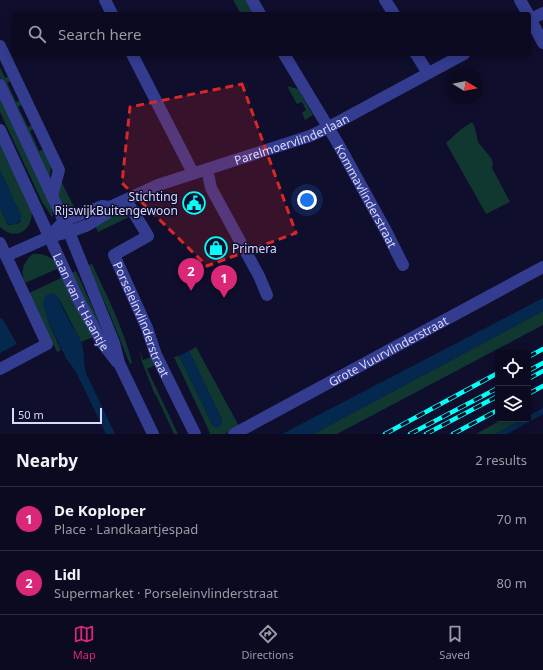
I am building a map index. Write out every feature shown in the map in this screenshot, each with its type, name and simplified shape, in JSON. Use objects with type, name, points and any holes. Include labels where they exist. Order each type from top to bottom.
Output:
[{"type":"street","points":[[105,0],[111,12]]},
{"type":"street","points":[[252,0],[259,12]]},
{"type":"street","points":[[520,0],[526,12]]},
{"type":"street","points":[[531,16],[543,13]]},
{"type":"street","points":[[531,21],[543,43]]},
{"type":"street","points":[[0,46],[59,170],[52,196]]},
{"type":"street","points":[[133,56],[193,173]]},
{"type":"street","name":"Kommavlinderstraat","points":[[285,56],[327,128],[337,142],[402,262]]},
{"type":"street","points":[[417,56],[428,73]]},
{"type":"street","name":"Parelmoervlinderlaan","points":[[64,221],[102,206],[110,207],[158,185],[302,139],[327,128],[460,56]]},
{"type":"street","name":"Laan van 't Haantje","points":[[0,85],[69,232],[114,343],[119,363],[153,434]]},
{"type":"street","name":"Laan van 't Haantje","points":[[0,130],[78,299],[102,344],[119,363]]},
{"type":"street","points":[[207,169],[211,188],[259,276],[267,295]]},
{"type":"street","name":"Porseleinvlinderstraat","points":[[126,200],[148,236],[114,255],[147,328],[156,355],[195,434]]},
{"type":"street","name":"Parelmoervlinderlaan","points":[[69,232],[88,225],[100,218],[106,214],[110,207]]},
{"type":"street","name":"Laan van 't Haantje","points":[[49,237],[64,221]]},
{"type":"street","name":"Laan van 't Haantje","points":[[6,256],[49,237],[69,232]]},
{"type":"street","points":[[0,243],[46,344],[0,369]]},
{"type":"street","name":"Grote Vuurvlinderstraat","points":[[234,434],[543,268]]},
{"type":"highlighted area","points":[[242,84],[296,233],[207,266],[122,183],[130,107]]},
{"type":"green space","points":[[233,0],[246,0],[252,12],[240,12]]},
{"type":"green space","points":[[0,67],[5,78],[10,76],[12,80],[7,83],[16,102],[21,100],[23,104],[18,107],[28,127],[32,125],[34,129],[30,131],[39,151],[44,149],[51,166],[49,182],[0,77]]},
{"type":"green space","points":[[287,86],[298,89],[313,115],[305,120],[302,113],[306,110],[302,102],[297,104]]},
{"type":"green space","points":[[0,96],[51,206],[52,217],[42,202],[0,112]]},
{"type":"green space","points":[[472,122],[478,142],[491,158],[493,163],[492,168],[510,202],[486,214],[446,143],[460,130]]},
{"type":"green space","points":[[0,140],[32,213],[29,225],[21,232],[16,234],[6,231],[0,227],[0,208],[8,225],[19,223],[21,216],[0,170]]},
{"type":"green space","points":[[61,181],[75,209],[66,208],[57,198]]},
{"type":"green space","points":[[116,214],[122,214],[129,217],[98,232],[95,225]]},
{"type":"green space","points":[[33,254],[48,256],[57,264],[59,268],[25,283],[23,279],[23,267]]},
{"type":"green space","points":[[92,264],[120,325],[129,350],[132,363],[130,364],[88,265]]},
{"type":"green space","points":[[76,271],[113,353],[70,273]]},
{"type":"green space","points":[[63,277],[93,337],[81,342],[59,299],[51,293],[48,321],[61,350],[57,352],[29,293]]},
{"type":"green space","points":[[543,311],[543,325],[337,434],[313,434]]},
{"type":"green space","points":[[196,347],[239,426],[225,434],[209,434],[210,433],[174,357],[179,356],[213,426],[217,427],[221,425],[222,420],[189,351]]},
{"type":"green space","points":[[139,348],[143,360],[151,357],[155,365],[147,369],[178,434],[174,434],[155,395],[142,362]]},
{"type":"green space","points":[[498,422],[517,422],[495,434],[476,434]]},
{"type":"water","points":[[0,170],[21,216],[21,220],[14,225],[8,224],[0,208]]},
{"type":"water","points":[[51,293],[56,295],[59,299],[66,316],[81,342],[86,373],[115,434],[106,434],[76,372],[66,358],[48,321],[43,304],[45,296]]},
{"type":"water","points":[[543,298],[543,311],[313,434],[282,434]]},
{"type":"water","points":[[2,318],[17,344],[0,353],[0,319]]},
{"type":"water","points":[[189,351],[222,420],[221,425],[217,427],[213,426],[179,356]]},
{"type":"water","points":[[543,408],[543,414],[531,421],[531,414]]},
{"type":"water","points":[[517,422],[529,422],[507,434],[495,434]]},
{"type":"railway","points":[[531,355],[543,349]]},
{"type":"railway","points":[[531,369],[543,363]]},
{"type":"railway","points":[[531,377],[543,371]]},
{"type":"railway","points":[[385,434],[495,375]]},
{"type":"railway","points":[[531,392],[543,386]]},
{"type":"railway","points":[[410,434],[495,390]]},
{"type":"railway","points":[[426,434],[495,398]]},
{"type":"railway","points":[[453,434],[495,412]]},
{"type":"place","name":"Stichting RijswijkBuitengewoon","points":[[194,203]]},
{"type":"place","name":"Primera","points":[[216,248]]},
{"type":"place","name":"Lidl","points":[[191,291]]},
{"type":"place","name":"De Koploper","points":[[224,298]]}]
